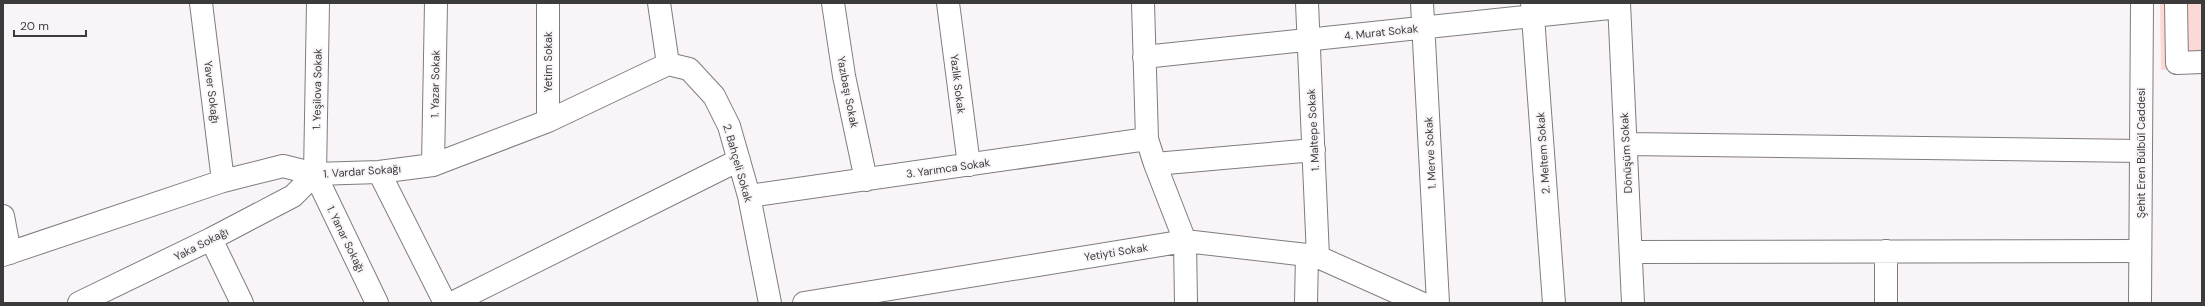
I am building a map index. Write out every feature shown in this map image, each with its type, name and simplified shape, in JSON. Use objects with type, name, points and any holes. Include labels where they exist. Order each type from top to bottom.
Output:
[{"type":"street","name":"Yaver Sokağı","points":[[201,3],[223,181]]},
{"type":"street","name":"1. Yeşilova Sokak","points":[[315,174],[318,3]]},
{"type":"street","name":"1. Yazar Sokak","points":[[433,165],[436,3]]},
{"type":"street","name":"Yetim Sokak","points":[[548,3],[548,121]]},
{"type":"street","points":[[659,3],[668,64]]},
{"type":"street","name":"Yazıbaşı Sokak","points":[[833,3],[844,76],[866,180]]},
{"type":"street","name":"Yazlık Sokak","points":[[948,3],[969,165]]},
{"type":"street","points":[[1143,3],[1147,139],[1155,164],[1185,241],[1186,303]]},
{"type":"street","name":"1. Maltepe Sokak","points":[[1306,303],[1313,256],[1314,150],[1307,3]]},
{"type":"street","name":"1. Merve Sokak","points":[[1422,3],[1438,303]]},
{"type":"street","name":"Şehit Eren Bülbül Caddesi","points":[[2140,303],[2142,3]]},
{"type":"street","points":[[2176,3],[2177,63],[2202,62]]},
{"type":"street","name":"4. Murat Sokak","points":[[1144,57],[1424,28],[1532,10],[1619,5]]},
{"type":"street","name":"Dönüşüm Sokak","points":[[1619,5],[1633,303]]},
{"type":"street","name":"2. Meltem Sokak","points":[[1532,10],[1554,303]]},
{"type":"street","name":"1. Vardar Sokağı","points":[[6,254],[223,181],[283,166],[315,174],[379,172],[433,165],[548,121],[668,64]]},
{"type":"street","name":"2. Bahçeli Sokak","points":[[668,64],[689,69],[714,96],[729,126],[749,196],[770,303]]},
{"type":"street","name":"3. Yarımca Sokak","points":[[749,196],[1147,139]]},
{"type":"street","points":[[1626,144],[2141,151]]},
{"type":"street","points":[[1155,164],[1314,150]]},
{"type":"street","points":[[452,303],[739,160]]},
{"type":"street","points":[[379,172],[446,303]]},
{"type":"street","name":"Yaka Sokağı","points":[[79,303],[113,296],[211,239],[293,196],[315,174]]},
{"type":"street","name":"1. Yanar Sokağı","points":[[315,174],[377,303]]},
{"type":"street","points":[[3,216],[6,254]]},
{"type":"street","points":[[211,239],[242,303]]},
{"type":"street","name":"Yetiyti Sokak","points":[[804,303],[1185,241],[1313,256],[1414,302]]},
{"type":"street","points":[[1886,251],[1886,303]]},
{"type":"street","points":[[1631,252],[2140,251]]},
{"type":"shaded area","points":[[2160,3],[2202,3],[2202,69],[2161,70]]}]
